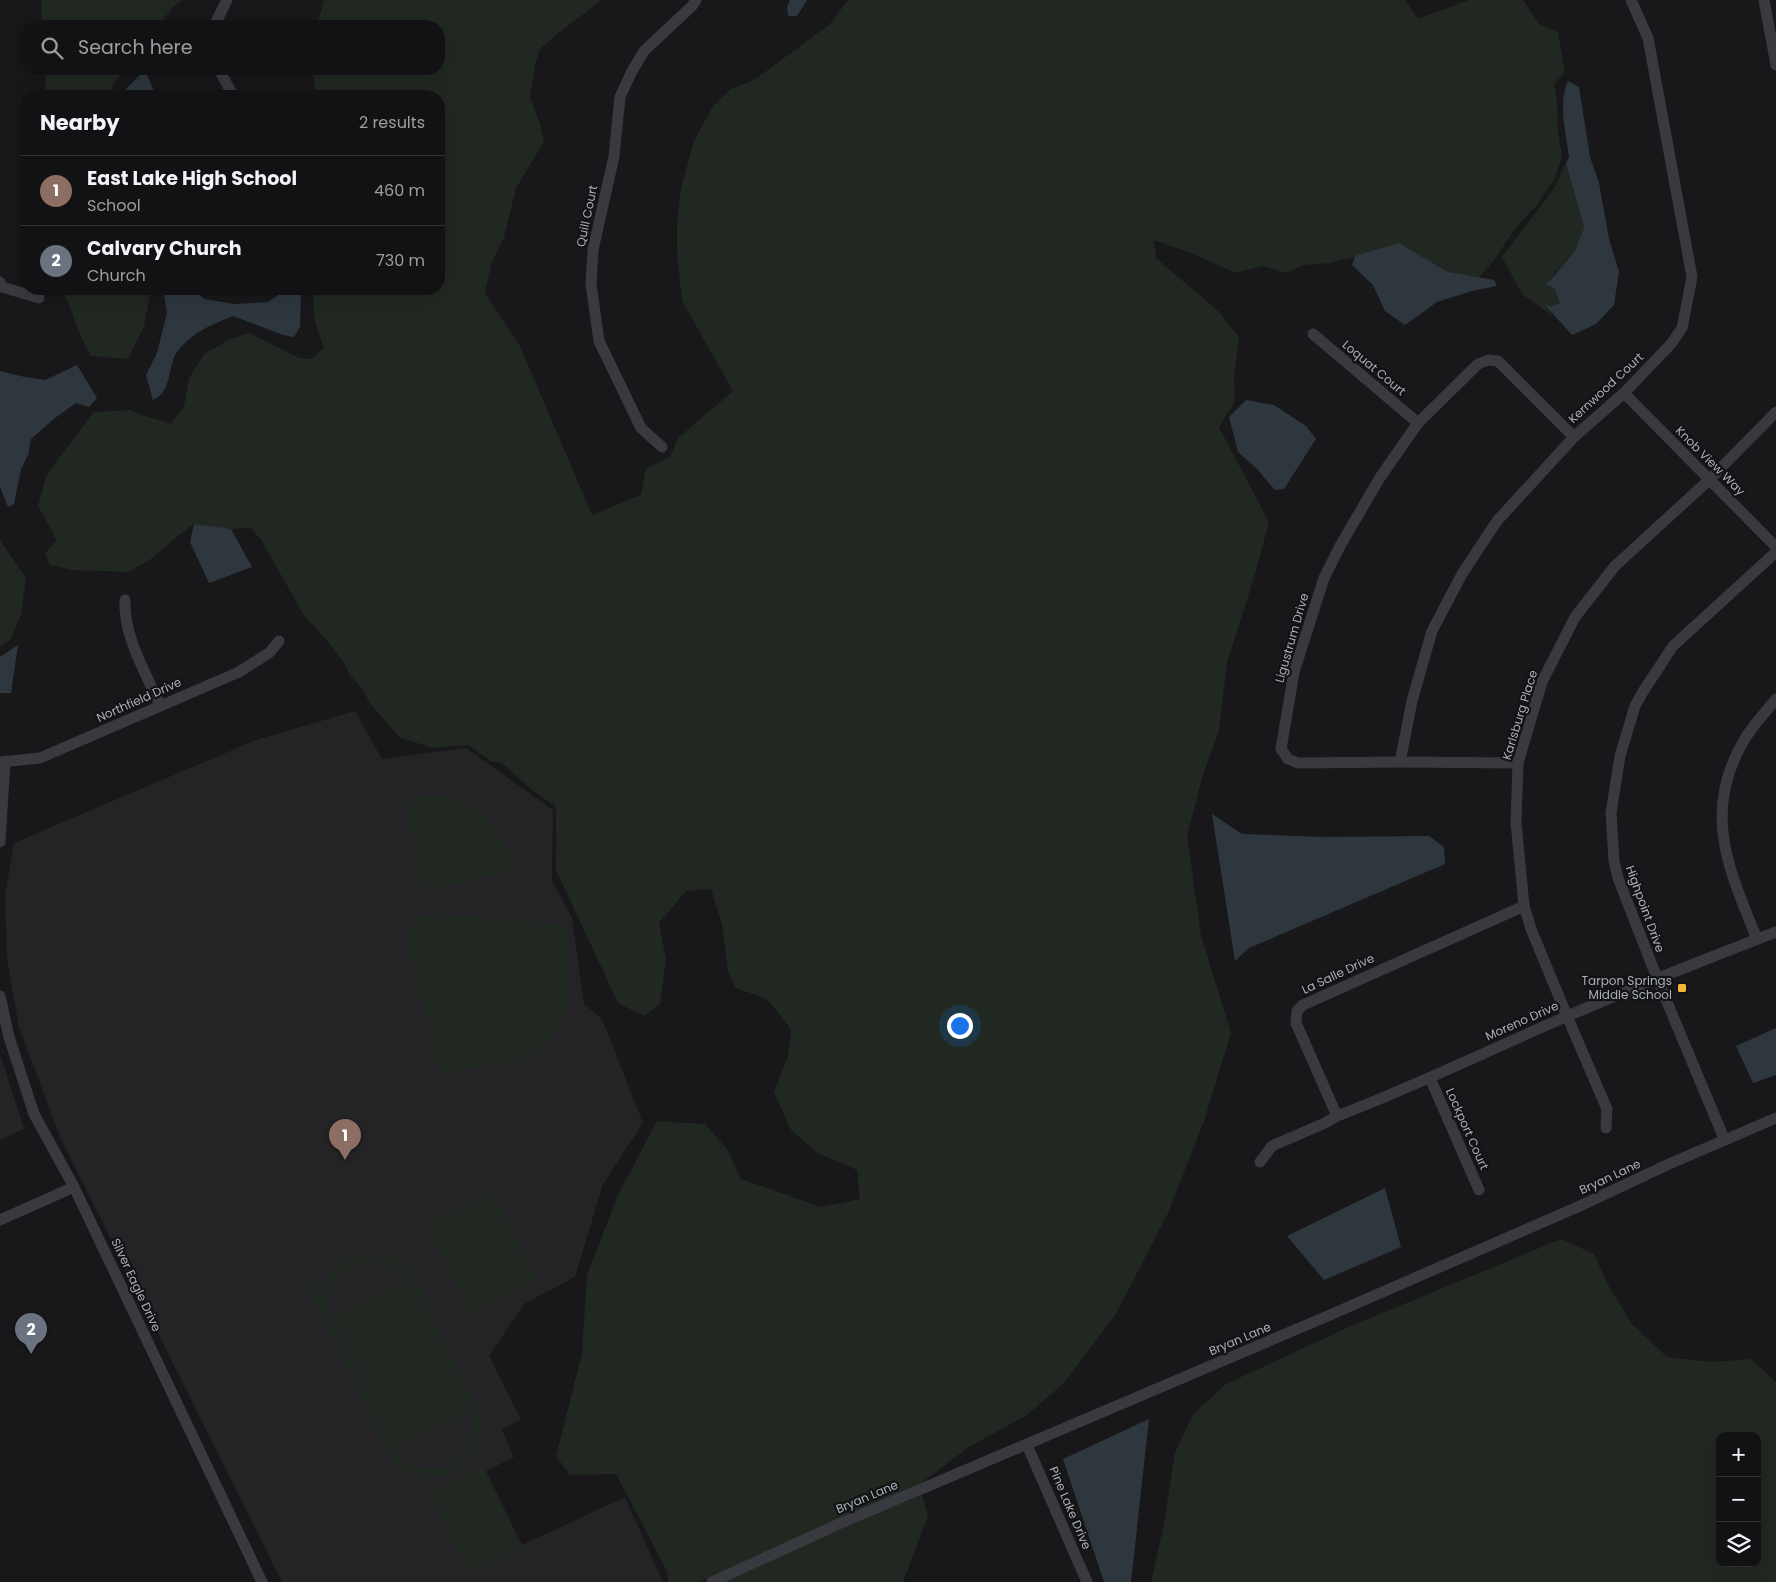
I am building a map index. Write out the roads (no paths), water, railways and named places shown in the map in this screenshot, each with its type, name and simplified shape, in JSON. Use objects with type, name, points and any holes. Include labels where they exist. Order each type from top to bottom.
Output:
[{"type":"street","points":[[217,20],[227,0]]},
{"type":"street","name":"Quill Court","points":[[662,447],[642,428],[599,341],[592,284],[593,250],[614,156],[620,98],[631,73],[644,51],[696,0]]},
{"type":"street","name":"Kernwood Court","points":[[1400,762],[1412,701],[1432,631],[1462,574],[1497,521],[1574,437],[1624,393],[1671,344],[1682,328],[1692,277],[1648,38],[1631,0]]},
{"type":"street","points":[[1764,0],[1776,64]]},
{"type":"street","points":[[222,75],[230,90]]},
{"type":"street","points":[[0,282],[2,287],[20,292]]},
{"type":"street","points":[[30,295],[40,298]]},
{"type":"street","name":"Loquat Court","points":[[1313,334],[1418,423]]},
{"type":"street","name":"Ligustrum Drive","points":[[1518,763],[1298,763],[1288,759],[1280,749],[1294,672],[1324,578],[1340,546],[1379,479],[1418,423],[1478,364],[1488,360],[1498,361],[1574,437]]},
{"type":"street","name":"Knob View Way","points":[[1624,393],[1776,547]]},
{"type":"street","name":"Karlsburg Place","points":[[1606,1128],[1607,1109],[1531,929],[1524,906],[1516,822],[1518,763],[1542,682],[1575,617],[1615,566],[1709,480],[1776,412]]},
{"type":"street","name":"Highpoint Drive","points":[[1726,1139],[1723,1136],[1656,978],[1618,878],[1614,860],[1611,812],[1620,756],[1635,706],[1673,646],[1776,552]]},
{"type":"street","points":[[125,600],[124,614],[128,632],[160,705]]},
{"type":"street","name":"Northfield Drive","points":[[2,762],[40,758],[239,672],[269,653],[279,641]]},
{"type":"street","points":[[1757,939],[1733,879],[1726,853],[1722,828],[1722,806],[1727,776],[1743,741],[1776,699]]},
{"type":"street","points":[[0,842],[2,762]]},
{"type":"street","name":"La Salle Drive","points":[[1337,1116],[1296,1023],[1297,1012],[1303,1005],[1524,906]]},
{"type":"street","name":"Moreno Drive","points":[[1337,1116],[1430,1078],[1656,978],[1776,932]]},
{"type":"street","name":"Silver Eagle Drive","points":[[0,996],[9,1037],[34,1114],[74,1187],[262,1582]]},
{"type":"street","name":"Lockport Court","points":[[1430,1078],[1479,1190]]},
{"type":"street","points":[[1260,1162],[1272,1146],[1325,1124],[1337,1116]]},
{"type":"street","name":"Bryan Lane","points":[[712,1582],[838,1524],[1027,1445],[1582,1205],[1776,1118]]},
{"type":"street","points":[[0,1220],[74,1187]]},
{"type":"street","name":"Pine Lake Drive","points":[[1027,1445],[1086,1582]]},
{"type":"place","name":"Tarpon Springs Middle School","points":[[1682,988]]},
{"type":"place","name":"East Lake High School","points":[[345,1160]]},
{"type":"place","name":"Calvary Church","points":[[31,1354]]}]
